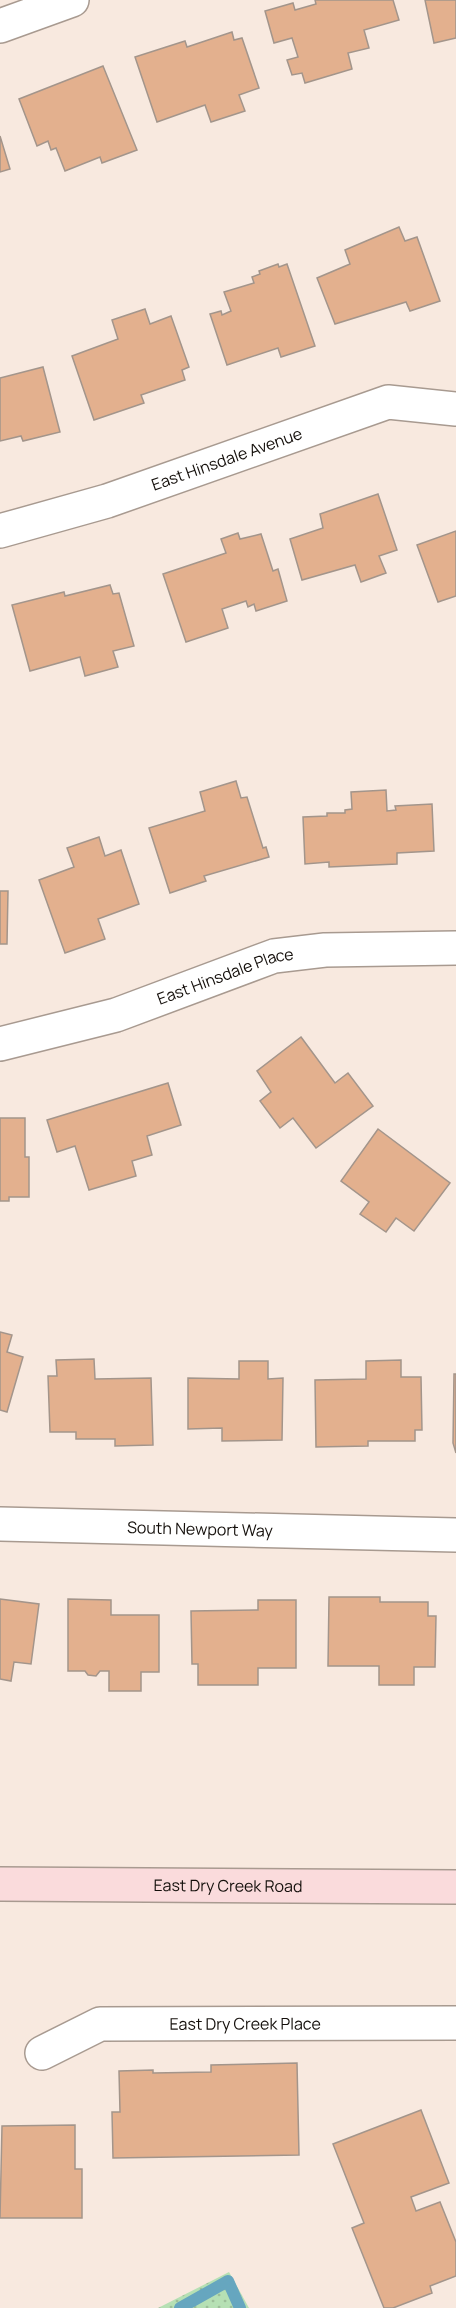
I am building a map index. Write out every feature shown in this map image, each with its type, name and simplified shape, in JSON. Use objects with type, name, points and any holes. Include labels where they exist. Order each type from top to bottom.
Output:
[{"type":"main road","name":"East Dry Creek Road","points":[[0,1884],[456,1887]]},
{"type":"street","points":[[0,26],[72,0]]},
{"type":"street","name":"East Hinsdale Avenue","points":[[0,531],[107,501],[388,402],[456,409]]},
{"type":"street","name":"East Hinsdale Place","points":[[0,1044],[116,1014],[274,956],[325,950],[456,948]]},
{"type":"street","name":"South Newport Way","points":[[0,1524],[456,1534]]},
{"type":"street","name":"East Dry Creek Place","points":[[42,2053],[100,2024],[456,2024]]},
{"type":"green space","points":[[229,2272],[249,2308],[158,2308]]},
{"type":"building","points":[[315,0],[393,0],[399,20],[364,30],[369,48],[348,53],[352,69],[305,83],[302,73],[292,75],[287,60],[298,57],[292,38],[274,43],[265,11],[293,3],[295,10],[316,4]]},
{"type":"building","points":[[425,0],[456,0],[456,38],[434,43]]},
{"type":"building","points":[[232,32],[234,40],[242,38],[259,88],[239,95],[245,111],[211,122],[205,105],[157,122],[135,57],[185,41],[187,47]]},
{"type":"building","points":[[103,66],[137,150],[102,163],[100,157],[65,171],[56,148],[51,150],[48,141],[37,146],[19,99]]},
{"type":"building","points":[[0,136],[10,169],[0,172]]},
{"type":"building","points":[[399,227],[405,241],[417,237],[440,301],[410,311],[406,302],[335,324],[317,278],[350,264],[345,250]]},
{"type":"building","points":[[278,264],[279,267],[287,264],[315,346],[281,357],[278,348],[227,365],[210,314],[221,311],[222,315],[231,311],[224,292],[254,283],[252,277],[260,274],[259,271]]},
{"type":"building","points":[[145,309],[150,324],[171,316],[189,367],[182,370],[185,380],[141,395],[144,403],[94,420],[72,356],[118,339],[112,320]]},
{"type":"building","points":[[43,367],[60,432],[23,441],[21,436],[0,441],[0,378]]},
{"type":"building","points":[[378,494],[397,550],[379,556],[386,573],[361,582],[355,565],[302,580],[290,539],[323,528],[320,514]]},
{"type":"building","points":[[456,531],[456,596],[438,602],[417,545]]},
{"type":"building","points":[[238,533],[240,539],[261,534],[273,571],[278,569],[287,601],[256,611],[254,604],[248,607],[246,601],[222,609],[228,628],[186,642],[163,574],[226,553],[221,539]]},
{"type":"building","points":[[110,585],[113,594],[119,593],[134,646],[113,651],[118,667],[85,676],[80,657],[30,671],[12,605],[64,592],[65,596]]},
{"type":"building","points":[[236,781],[241,798],[247,797],[263,848],[266,847],[269,857],[204,876],[206,881],[170,893],[149,828],[205,811],[200,792]]},
{"type":"building","points":[[386,790],[387,811],[396,810],[395,806],[432,804],[434,851],[397,853],[397,864],[329,867],[329,862],[305,864],[303,817],[345,813],[345,810],[352,809],[351,792]]},
{"type":"building","points":[[99,837],[105,856],[121,850],[139,904],[98,919],[105,939],[65,953],[39,880],[74,867],[67,848]]},
{"type":"building","points":[[0,891],[8,891],[7,944],[0,944]]},
{"type":"building","points":[[301,1037],[335,1083],[348,1073],[373,1106],[316,1148],[293,1118],[280,1128],[260,1101],[271,1092],[257,1071]]},
{"type":"building","points":[[168,1083],[181,1125],[147,1136],[152,1155],[132,1161],[136,1176],[89,1190],[75,1146],[57,1152],[47,1120]]},
{"type":"building","points":[[0,1118],[25,1118],[25,1157],[29,1157],[29,1197],[9,1197],[9,1201],[0,1201]]},
{"type":"building","points":[[378,1129],[450,1183],[414,1231],[396,1218],[386,1232],[360,1214],[369,1202],[341,1181]]},
{"type":"building","points":[[0,1332],[12,1335],[7,1352],[23,1357],[7,1412],[0,1410]]},
{"type":"building","points":[[94,1359],[95,1379],[151,1378],[153,1445],[115,1446],[115,1439],[76,1439],[76,1432],[50,1432],[48,1376],[57,1376],[56,1360]]},
{"type":"building","points":[[401,1360],[401,1377],[421,1377],[422,1430],[415,1430],[415,1441],[368,1441],[368,1446],[316,1447],[315,1380],[366,1379],[366,1361]]},
{"type":"building","points":[[239,1361],[268,1361],[268,1379],[283,1378],[282,1440],[222,1441],[222,1428],[188,1429],[188,1378],[239,1379]]},
{"type":"building","points":[[454,1374],[456,1374],[456,1453],[453,1443]]},
{"type":"building","points":[[329,1597],[380,1597],[380,1602],[428,1602],[428,1616],[436,1616],[435,1667],[414,1667],[414,1685],[379,1685],[379,1666],[328,1666]]},
{"type":"building","points":[[0,1599],[39,1604],[31,1664],[14,1662],[11,1681],[0,1679]]},
{"type":"building","points":[[68,1599],[111,1600],[111,1615],[159,1615],[159,1672],[141,1672],[141,1691],[109,1691],[109,1671],[100,1671],[96,1676],[88,1675],[85,1671],[68,1671]]},
{"type":"building","points":[[258,1600],[296,1600],[296,1668],[258,1668],[258,1685],[198,1685],[198,1664],[192,1664],[191,1611],[258,1610]]},
{"type":"building","points":[[297,2063],[299,2155],[113,2158],[112,2112],[120,2112],[119,2071],[211,2072],[211,2065]]},
{"type":"building","points":[[421,2110],[449,2183],[411,2197],[416,2211],[440,2202],[456,2242],[456,2276],[430,2286],[432,2293],[393,2308],[384,2308],[352,2228],[364,2223],[333,2144]]},
{"type":"building","points":[[75,2125],[75,2169],[82,2169],[82,2218],[0,2218],[2,2126]]},
{"type":"waterway","points":[[180,2308],[228,2281],[240,2308]]}]
